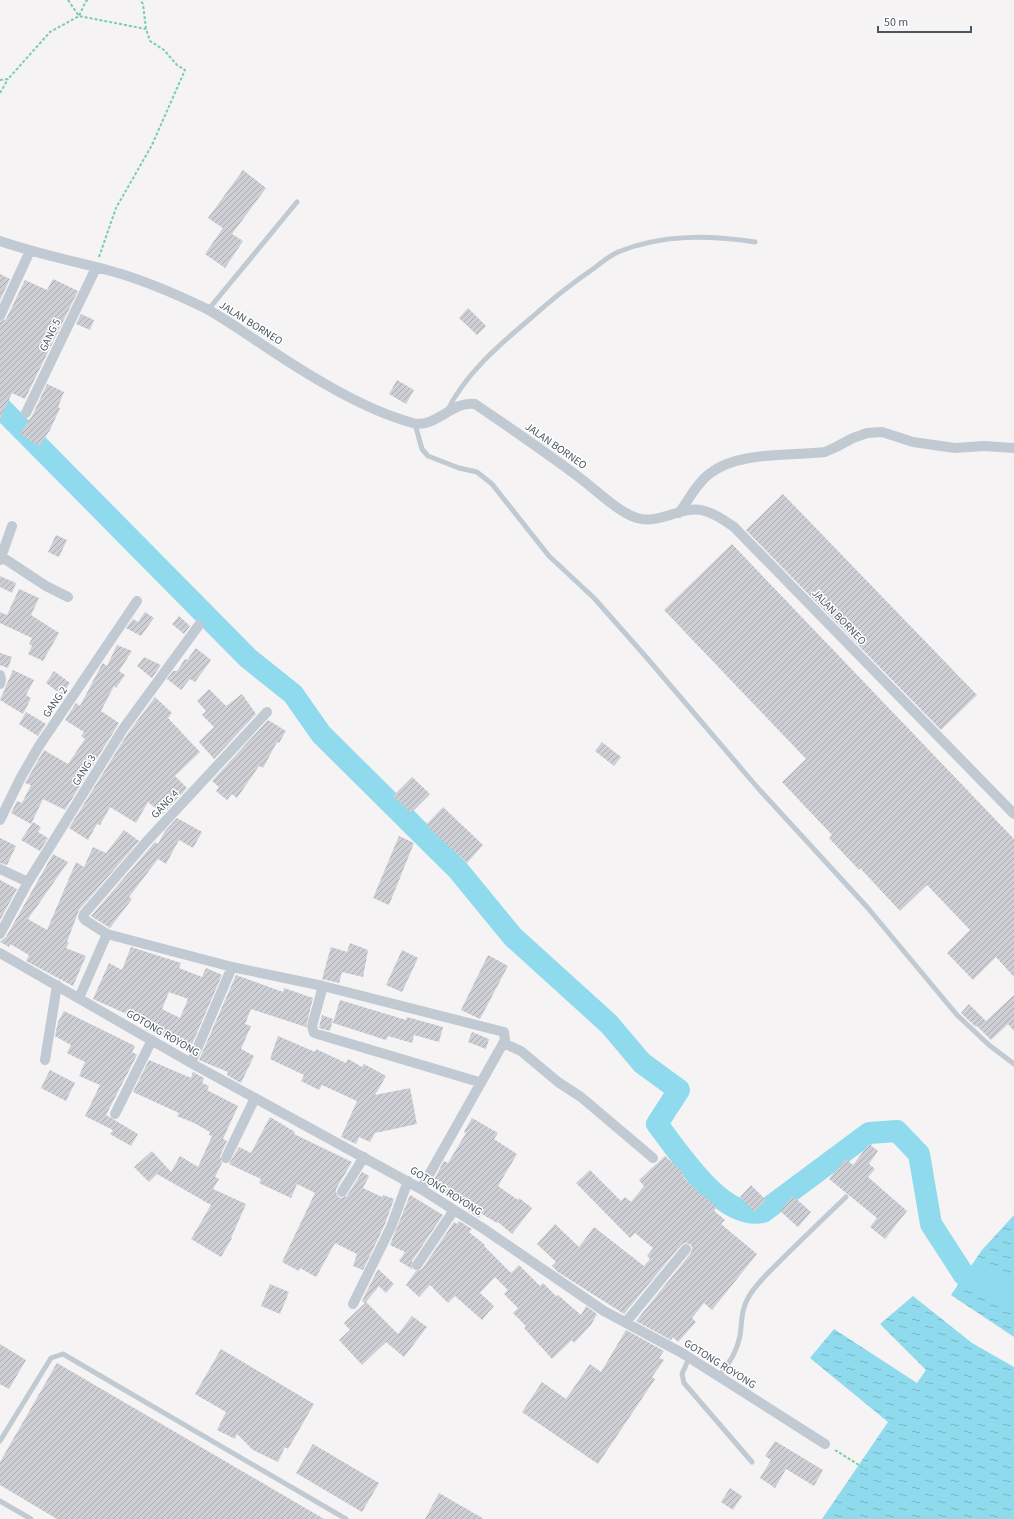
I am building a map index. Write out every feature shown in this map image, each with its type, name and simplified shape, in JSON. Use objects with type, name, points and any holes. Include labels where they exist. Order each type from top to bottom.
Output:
[{"type":"street","name":"JALAN BORNEO","points":[[0,241],[30,251],[111,271],[164,290],[208,310],[349,396],[382,413],[415,424],[428,422],[446,412],[466,404],[476,404],[627,513],[637,518],[647,520],[693,510],[705,510],[734,527],[1014,814]]},
{"type":"street","points":[[0,316],[30,251]]},
{"type":"street","name":"GANG 5","points":[[26,413],[96,268]]},
{"type":"street","points":[[679,513],[708,474],[724,465],[746,458],[825,452],[836,448],[853,438],[867,433],[882,432],[913,442],[955,448],[984,446],[1014,448]]},
{"type":"street","points":[[12,526],[1,558],[46,586],[68,597]]},
{"type":"street","name":"GANG 2","points":[[0,820],[39,746],[137,601]]},
{"type":"street","name":"GANG 3","points":[[0,934],[28,882],[123,729],[199,625]]},
{"type":"street","points":[[0,675],[2,680],[0,684]]},
{"type":"street","name":"GANG 4","points":[[107,934],[85,920],[84,914],[147,841],[267,712]]},
{"type":"street","points":[[0,869],[28,882]]},
{"type":"street","points":[[79,998],[107,934],[232,967],[323,986],[502,1030],[505,1037],[503,1043],[479,1082],[421,1188]]},
{"type":"street","name":"GOTONG ROYONG","points":[[0,953],[191,1064],[421,1188],[595,1305],[689,1358],[825,1444]]},
{"type":"street","points":[[191,1064],[232,967]]},
{"type":"street","points":[[45,1060],[57,986]]},
{"type":"street","points":[[323,986],[312,1026],[314,1033],[479,1082]]},
{"type":"street","points":[[115,1114],[152,1040]]},
{"type":"street","points":[[503,1043],[521,1051],[558,1082],[601,1114],[653,1158]]},
{"type":"street","points":[[226,1158],[255,1098]]},
{"type":"street","points":[[342,1192],[364,1157]]},
{"type":"street","points":[[353,1304],[391,1227],[408,1181]]},
{"type":"street","points":[[417,1265],[454,1210]]},
{"type":"street","points":[[626,1322],[686,1249]]},
{"type":"lane","points":[[208,310],[297,202]]},
{"type":"lane","points":[[446,412],[454,396],[473,371],[572,283],[617,252],[674,237],[722,237],[755,242]]},
{"type":"lane","points":[[415,424],[421,445],[428,456],[459,468],[477,472],[492,484],[549,556],[594,598],[757,787],[867,906],[957,1015],[989,1045],[1014,1064]]},
{"type":"lane","points":[[718,1377],[726,1368],[735,1350],[739,1338],[743,1310],[748,1298],[760,1282],[782,1259],[846,1197]]},
{"type":"lane","points":[[0,1441],[51,1358],[63,1354],[346,1519]]},
{"type":"lane","points":[[689,1358],[682,1374],[684,1383],[752,1462]]},
{"type":"lane","points":[[0,1501],[31,1519]]},
{"type":"path","points":[[68,0],[79,16],[146,29]]},
{"type":"path","points":[[0,93],[8,79],[50,32],[79,16],[86,1],[89,0]]},
{"type":"path","points":[[96,268],[116,208],[152,145],[185,70],[177,65],[164,50],[150,41],[146,29],[143,4],[140,0]]},
{"type":"path","points":[[0,80],[8,79]]},
{"type":"path","points":[[825,1444],[867,1470]]},
{"type":"water","points":[[1014,1215],[1014,1337],[951,1295],[982,1250]]},
{"type":"water","points":[[913,1296],[972,1343],[1014,1367],[1014,1519],[822,1519],[888,1422],[810,1358],[834,1329],[917,1383],[926,1370],[880,1324]]},
{"type":"building","points":[[243,170],[266,188],[232,234],[243,241],[225,268],[205,254],[223,228],[208,218]]},
{"type":"building","points":[[0,274],[10,279],[0,300]]},
{"type":"building","points":[[53,279],[78,291],[25,399],[12,393],[0,420],[0,322],[6,319],[25,280],[47,290]]},
{"type":"building","points":[[468,308],[486,326],[477,335],[459,318]]},
{"type":"building","points":[[81,314],[94,320],[90,330],[76,324]]},
{"type":"building","points":[[397,380],[414,390],[406,404],[389,394]]},
{"type":"building","points":[[47,384],[64,392],[58,407],[60,408],[50,430],[39,446],[20,434],[32,416]]},
{"type":"building","points":[[783,494],[977,695],[941,730],[746,530]]},
{"type":"building","points":[[56,535],[67,540],[59,557],[48,552]]},
{"type":"building","points":[[732,544],[1014,839],[1014,977],[996,957],[973,980],[947,953],[970,930],[927,885],[900,911],[860,868],[859,870],[829,838],[832,835],[782,782],[806,759],[664,610]]},
{"type":"building","points":[[0,576],[16,583],[12,593],[0,587]]},
{"type":"building","points":[[19,589],[39,598],[31,615],[59,633],[43,661],[28,654],[32,646],[29,644],[32,638],[0,623],[0,612],[7,615]]},
{"type":"building","points":[[145,612],[154,618],[141,636],[126,628],[133,619],[138,622]]},
{"type":"building","points":[[179,616],[190,626],[184,634],[172,624]]},
{"type":"building","points":[[117,645],[132,651],[119,671],[125,675],[116,688],[114,686],[101,711],[119,723],[65,810],[43,799],[31,824],[11,813],[17,801],[22,803],[31,785],[25,783],[44,750],[68,764],[85,739],[81,736],[84,732],[65,720],[76,703],[80,706],[102,664],[103,663],[107,666]]},
{"type":"building","points":[[196,648],[211,660],[195,682],[190,679],[181,690],[167,679],[173,671],[177,671],[185,659],[187,660]]},
{"type":"building","points":[[0,653],[12,657],[8,668],[0,665]]},
{"type":"building","points":[[144,657],[161,665],[152,678],[137,666]]},
{"type":"building","points":[[13,670],[34,680],[26,695],[31,698],[23,714],[0,700]]},
{"type":"building","points":[[54,671],[70,683],[62,695],[46,683]]},
{"type":"building","points":[[209,689],[226,706],[242,694],[256,714],[214,759],[199,742],[214,727],[202,715],[206,711],[197,701]]},
{"type":"building","points":[[155,697],[172,713],[168,718],[200,752],[175,776],[187,788],[163,814],[148,802],[136,823],[110,807],[100,825],[97,824],[88,840],[69,828],[128,733]]},
{"type":"building","points":[[26,712],[46,724],[38,736],[19,724]]},
{"type":"building","points":[[268,720],[286,731],[279,743],[277,742],[263,768],[259,766],[237,798],[232,794],[227,800],[216,791],[219,787],[212,781]]},
{"type":"building","points":[[602,742],[621,757],[614,766],[595,751]]},
{"type":"building","points":[[412,777],[430,794],[411,813],[393,796]]},
{"type":"building","points":[[443,807],[483,845],[467,863],[426,825]]},
{"type":"building","points":[[177,818],[202,832],[193,848],[179,840],[166,864],[158,859],[129,897],[132,899],[110,928],[91,916],[155,842],[158,844],[165,831]]},
{"type":"building","points":[[33,822],[41,827],[38,832],[48,838],[40,851],[21,840]]},
{"type":"building","points":[[124,830],[139,841],[79,910],[67,942],[69,943],[66,948],[86,956],[73,986],[26,961],[29,955],[10,944],[9,947],[0,942],[6,937],[53,854],[68,862],[28,919],[47,930],[76,862],[84,867],[93,847],[106,853]]},
{"type":"building","points":[[399,836],[414,843],[389,905],[373,898]]},
{"type":"building","points":[[0,838],[16,846],[7,865],[0,863]]},
{"type":"building","points":[[0,880],[17,889],[0,920]]},
{"type":"building","points":[[350,943],[368,950],[363,977],[342,972],[339,983],[322,979],[331,947],[347,952]]},
{"type":"building","points":[[131,947],[181,963],[179,968],[202,977],[206,968],[222,975],[190,1049],[147,1028],[150,1021],[130,1013],[129,1015],[93,999],[109,963],[122,970]],"holes":[[[169,992],[188,999],[180,1018],[162,1009]]]},
{"type":"building","points":[[402,950],[418,958],[402,992],[386,985]]},
{"type":"building","points":[[488,955],[508,966],[480,1019],[461,1010]]},
{"type":"building","points":[[236,975],[283,992],[284,988],[313,998],[306,1027],[251,1009],[245,1024],[251,1026],[241,1049],[254,1056],[241,1083],[227,1075],[228,1072],[199,1060]]},
{"type":"building","points":[[1014,995],[1014,1031],[1008,1024],[991,1040],[961,1013],[969,1004],[986,1021]]},
{"type":"building","points":[[340,1000],[406,1020],[407,1017],[443,1027],[439,1042],[414,1035],[412,1043],[388,1036],[386,1040],[333,1023]]},
{"type":"building","points":[[64,1011],[135,1046],[132,1052],[137,1055],[106,1115],[138,1134],[131,1146],[110,1134],[113,1130],[85,1116],[100,1085],[79,1076],[85,1062],[67,1053],[71,1045],[55,1036],[58,1022]]},
{"type":"building","points":[[322,1015],[333,1019],[330,1031],[319,1028]]},
{"type":"building","points":[[472,1032],[489,1039],[486,1049],[468,1042]]},
{"type":"building","points":[[278,1036],[315,1052],[316,1049],[346,1063],[348,1059],[362,1067],[364,1064],[386,1076],[375,1095],[410,1088],[417,1124],[375,1133],[370,1142],[359,1137],[356,1144],[341,1137],[357,1101],[322,1085],[319,1090],[301,1081],[304,1075],[270,1059]]},
{"type":"building","points":[[149,1060],[191,1078],[193,1072],[204,1078],[202,1083],[209,1086],[207,1090],[238,1106],[223,1139],[227,1141],[220,1156],[222,1163],[215,1177],[219,1179],[213,1189],[246,1204],[232,1238],[221,1257],[191,1239],[211,1205],[157,1174],[149,1182],[134,1167],[152,1151],[171,1172],[180,1156],[198,1167],[212,1136],[209,1135],[210,1132],[177,1116],[179,1113],[133,1092]]},
{"type":"building","points":[[50,1070],[75,1083],[66,1101],[41,1088]]},
{"type":"building","points":[[270,1117],[295,1132],[294,1134],[352,1162],[336,1189],[338,1197],[342,1198],[347,1196],[362,1172],[369,1176],[363,1188],[382,1197],[383,1195],[394,1199],[385,1224],[363,1270],[353,1266],[357,1254],[335,1243],[316,1277],[300,1268],[299,1271],[282,1262],[315,1193],[297,1184],[291,1198],[259,1183],[261,1179],[229,1164],[239,1147],[251,1153]]},
{"type":"building","points":[[472,1118],[498,1133],[494,1139],[517,1154],[498,1186],[518,1200],[519,1198],[532,1208],[512,1234],[498,1222],[497,1223],[482,1214],[479,1218],[467,1210],[469,1207],[431,1185],[444,1161],[448,1163],[466,1133],[464,1132]]},
{"type":"building","points":[[869,1144],[878,1151],[869,1164],[875,1169],[868,1177],[907,1211],[885,1239],[870,1227],[877,1218],[829,1179],[846,1159],[853,1165]]},
{"type":"building","points":[[665,1156],[685,1175],[683,1177],[694,1188],[717,1207],[714,1211],[725,1220],[721,1224],[757,1254],[712,1310],[704,1303],[692,1318],[696,1322],[678,1342],[673,1337],[671,1340],[636,1321],[691,1253],[692,1247],[690,1244],[684,1243],[681,1245],[624,1314],[558,1272],[552,1266],[556,1262],[537,1244],[555,1224],[579,1247],[594,1227],[644,1266],[650,1259],[647,1256],[653,1248],[635,1233],[630,1238],[576,1183],[590,1170],[621,1201],[625,1197],[631,1202],[644,1186],[639,1180]]},
{"type":"building","points":[[751,1185],[766,1200],[754,1212],[740,1197]]},
{"type":"building","points":[[410,1195],[443,1215],[412,1261],[412,1269],[399,1261],[405,1252],[390,1245]]},
{"type":"building","points":[[793,1196],[811,1212],[798,1227],[780,1211]]},
{"type":"building","points":[[459,1221],[472,1229],[469,1232],[485,1245],[484,1246],[511,1273],[519,1265],[540,1286],[543,1283],[557,1297],[558,1295],[581,1315],[586,1306],[597,1314],[591,1325],[574,1343],[572,1340],[552,1359],[524,1328],[526,1326],[513,1313],[518,1308],[504,1294],[508,1290],[495,1277],[480,1293],[494,1306],[482,1320],[455,1296],[448,1303],[430,1285],[419,1297],[406,1285],[416,1271],[422,1269],[454,1222],[457,1224]]},
{"type":"building","points":[[378,1269],[394,1284],[386,1293],[379,1286],[366,1302],[398,1334],[412,1316],[427,1327],[404,1357],[386,1342],[362,1365],[339,1340],[350,1330],[344,1323],[365,1303],[362,1301]]},
{"type":"building","points":[[270,1284],[289,1292],[280,1314],[261,1306]]},
{"type":"building","points":[[626,1330],[664,1351],[659,1358],[664,1360],[652,1377],[655,1379],[598,1464],[522,1412],[542,1382],[566,1399],[590,1364],[601,1372]]},
{"type":"building","points":[[0,1344],[26,1360],[9,1389],[0,1384]]},
{"type":"building","points":[[221,1349],[314,1404],[288,1449],[285,1447],[278,1462],[253,1450],[237,1434],[235,1439],[217,1430],[226,1412],[195,1394]]},
{"type":"building","points":[[57,1363],[324,1519],[57,1519],[0,1485],[0,1462]]},
{"type":"building","points":[[775,1441],[823,1470],[814,1486],[786,1469],[775,1488],[760,1478],[771,1460],[765,1456]]},
{"type":"building","points":[[313,1444],[379,1483],[362,1512],[296,1473]]},
{"type":"building","points":[[730,1488],[742,1496],[733,1510],[721,1502]]},
{"type":"building","points":[[439,1493],[484,1519],[425,1519]]},
{"type":"waterway","points":[[0,407],[248,658],[293,694],[321,734],[458,870],[513,937],[609,1024],[642,1063],[679,1090],[657,1124],[689,1167],[717,1195],[732,1206],[748,1212],[763,1212],[869,1133],[897,1131],[919,1154],[931,1224],[964,1275],[1014,1294]]}]
